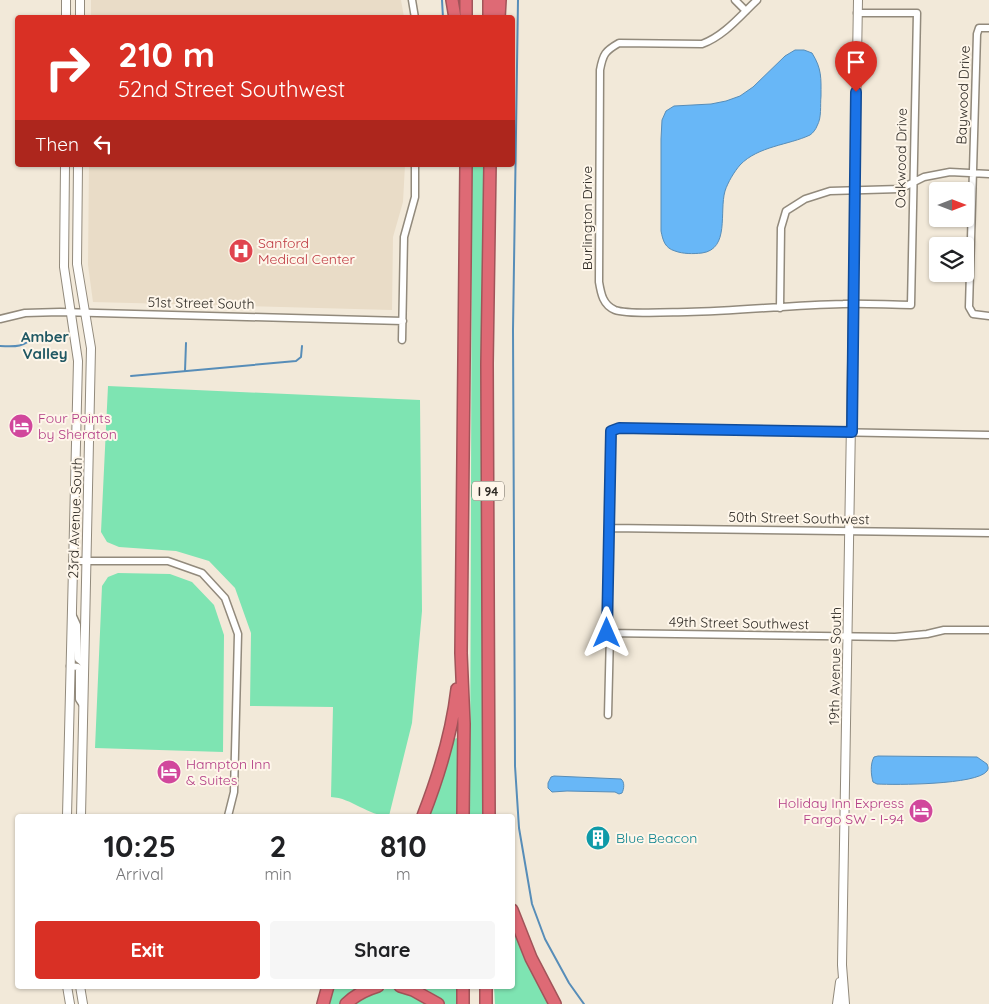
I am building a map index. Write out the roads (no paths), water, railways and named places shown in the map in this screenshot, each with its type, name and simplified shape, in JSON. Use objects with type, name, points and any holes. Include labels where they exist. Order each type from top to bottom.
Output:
[{"type":"highway","points":[[452,0],[454,15]]},
{"type":"highway","points":[[466,0],[466,15]]},
{"type":"highway","points":[[489,0],[489,15]]},
{"type":"highway","points":[[499,15],[500,0]]},
{"type":"highway","name":"I 94","points":[[463,814],[464,724],[461,653],[466,167]]},
{"type":"highway","name":"I 94","points":[[491,167],[488,364],[489,796],[491,814]]},
{"type":"highway","points":[[424,814],[436,784],[446,751],[456,702],[461,653]]},
{"type":"highway","points":[[515,918],[531,958],[555,1004]]},
{"type":"highway","points":[[323,1004],[327,989]]},
{"type":"highway","points":[[346,1004],[352,997],[368,989]]},
{"type":"highway","points":[[410,989],[419,992],[438,1004]]},
{"type":"highway","points":[[463,989],[463,1004]]},
{"type":"highway","points":[[486,989],[486,1004]]},
{"type":"street","points":[[66,0],[66,15]]},
{"type":"street","points":[[80,0],[80,15]]},
{"type":"street","points":[[412,0],[414,15]]},
{"type":"street","points":[[735,0],[746,10]]},
{"type":"street","name":"Burlington Drive","points":[[757,0],[721,35],[702,44],[619,43],[609,49],[602,57],[600,70],[601,295],[606,304],[614,310],[622,312],[731,311],[854,304]]},
{"type":"street","name":"19th Avenue South","points":[[845,1004],[842,965],[858,0]]},
{"type":"street","name":"Oakwood Drive","points":[[854,304],[911,305],[917,13],[857,13]]},
{"type":"street","name":"Baywood Drive","points":[[973,173],[977,34],[979,28],[989,28]]},
{"type":"street","name":"23rd Avenue South","points":[[64,167],[64,267],[78,361],[68,814]]},
{"type":"street","name":"23rd Avenue South","points":[[78,167],[77,264],[91,348],[81,814]]},
{"type":"street","points":[[402,340],[404,238],[415,197],[415,167]]},
{"type":"street","points":[[780,308],[781,228],[786,211],[806,199],[830,191],[900,188],[924,177],[950,172],[989,174]]},
{"type":"street","points":[[973,173],[969,307],[973,314],[989,316]]},
{"type":"street","name":"51st Street South","points":[[0,319],[25,313],[85,313],[403,321]]},
{"type":"street","points":[[608,716],[611,431],[619,428],[989,435]]},
{"type":"street","name":"50th Street Southwest","points":[[609,528],[989,533]]},
{"type":"street","points":[[73,561],[168,560],[202,574],[225,598],[238,634],[234,792],[228,814]]},
{"type":"street","name":"23rd Avenue South","points":[[72,614],[77,625],[78,659],[83,663]]},
{"type":"street","name":"49th Street Southwest","points":[[609,633],[896,637],[927,634],[944,630],[989,630]]},
{"type":"street","name":"23rd Avenue South","points":[[70,666],[78,666],[79,699],[83,705]]},
{"type":"street","name":"19th Avenue South","points":[[837,1004],[842,965]]},
{"type":"street","points":[[68,989],[70,1004]]},
{"type":"street","points":[[81,989],[84,1004]]},
{"type":"water","points":[[795,50],[804,50],[812,53],[819,69],[821,111],[819,123],[815,130],[810,135],[756,154],[740,165],[731,177],[725,191],[722,228],[717,245],[711,250],[702,253],[672,250],[664,241],[661,231],[661,139],[662,120],[666,111],[674,106],[711,104],[740,96],[753,87],[785,56]]},
{"type":"water","points":[[874,757],[977,757],[987,764],[988,768],[980,776],[953,782],[877,784],[873,782],[871,770]]},
{"type":"water","points":[[551,777],[621,779],[624,788],[622,793],[619,794],[615,792],[552,792],[548,788],[548,783]]},
{"type":"waterway","points":[[442,0],[443,15]]},
{"type":"waterway","points":[[518,0],[513,330],[515,766],[519,828],[532,904],[545,939],[569,983],[584,1004]]},
{"type":"waterway","points":[[0,346],[20,346],[36,336]]},
{"type":"waterway","points":[[185,371],[186,343]]},
{"type":"waterway","points":[[131,376],[296,361],[301,357],[302,346]]},
{"type":"place","name":"Sanford Medical Center","points":[[241,251]]},
{"type":"place","name":"Four Points by Sheraton","points":[[21,426]]},
{"type":"place","name":"Hampton Inn & Suites","points":[[169,772]]},
{"type":"place","name":"Holiday Inn Express Fargo SW - I-94","points":[[921,811]]},
{"type":"place","name":"Blue Beacon","points":[[598,838]]},
{"type":"district","name":"Amber Valley","points":[[45,344]]}]
